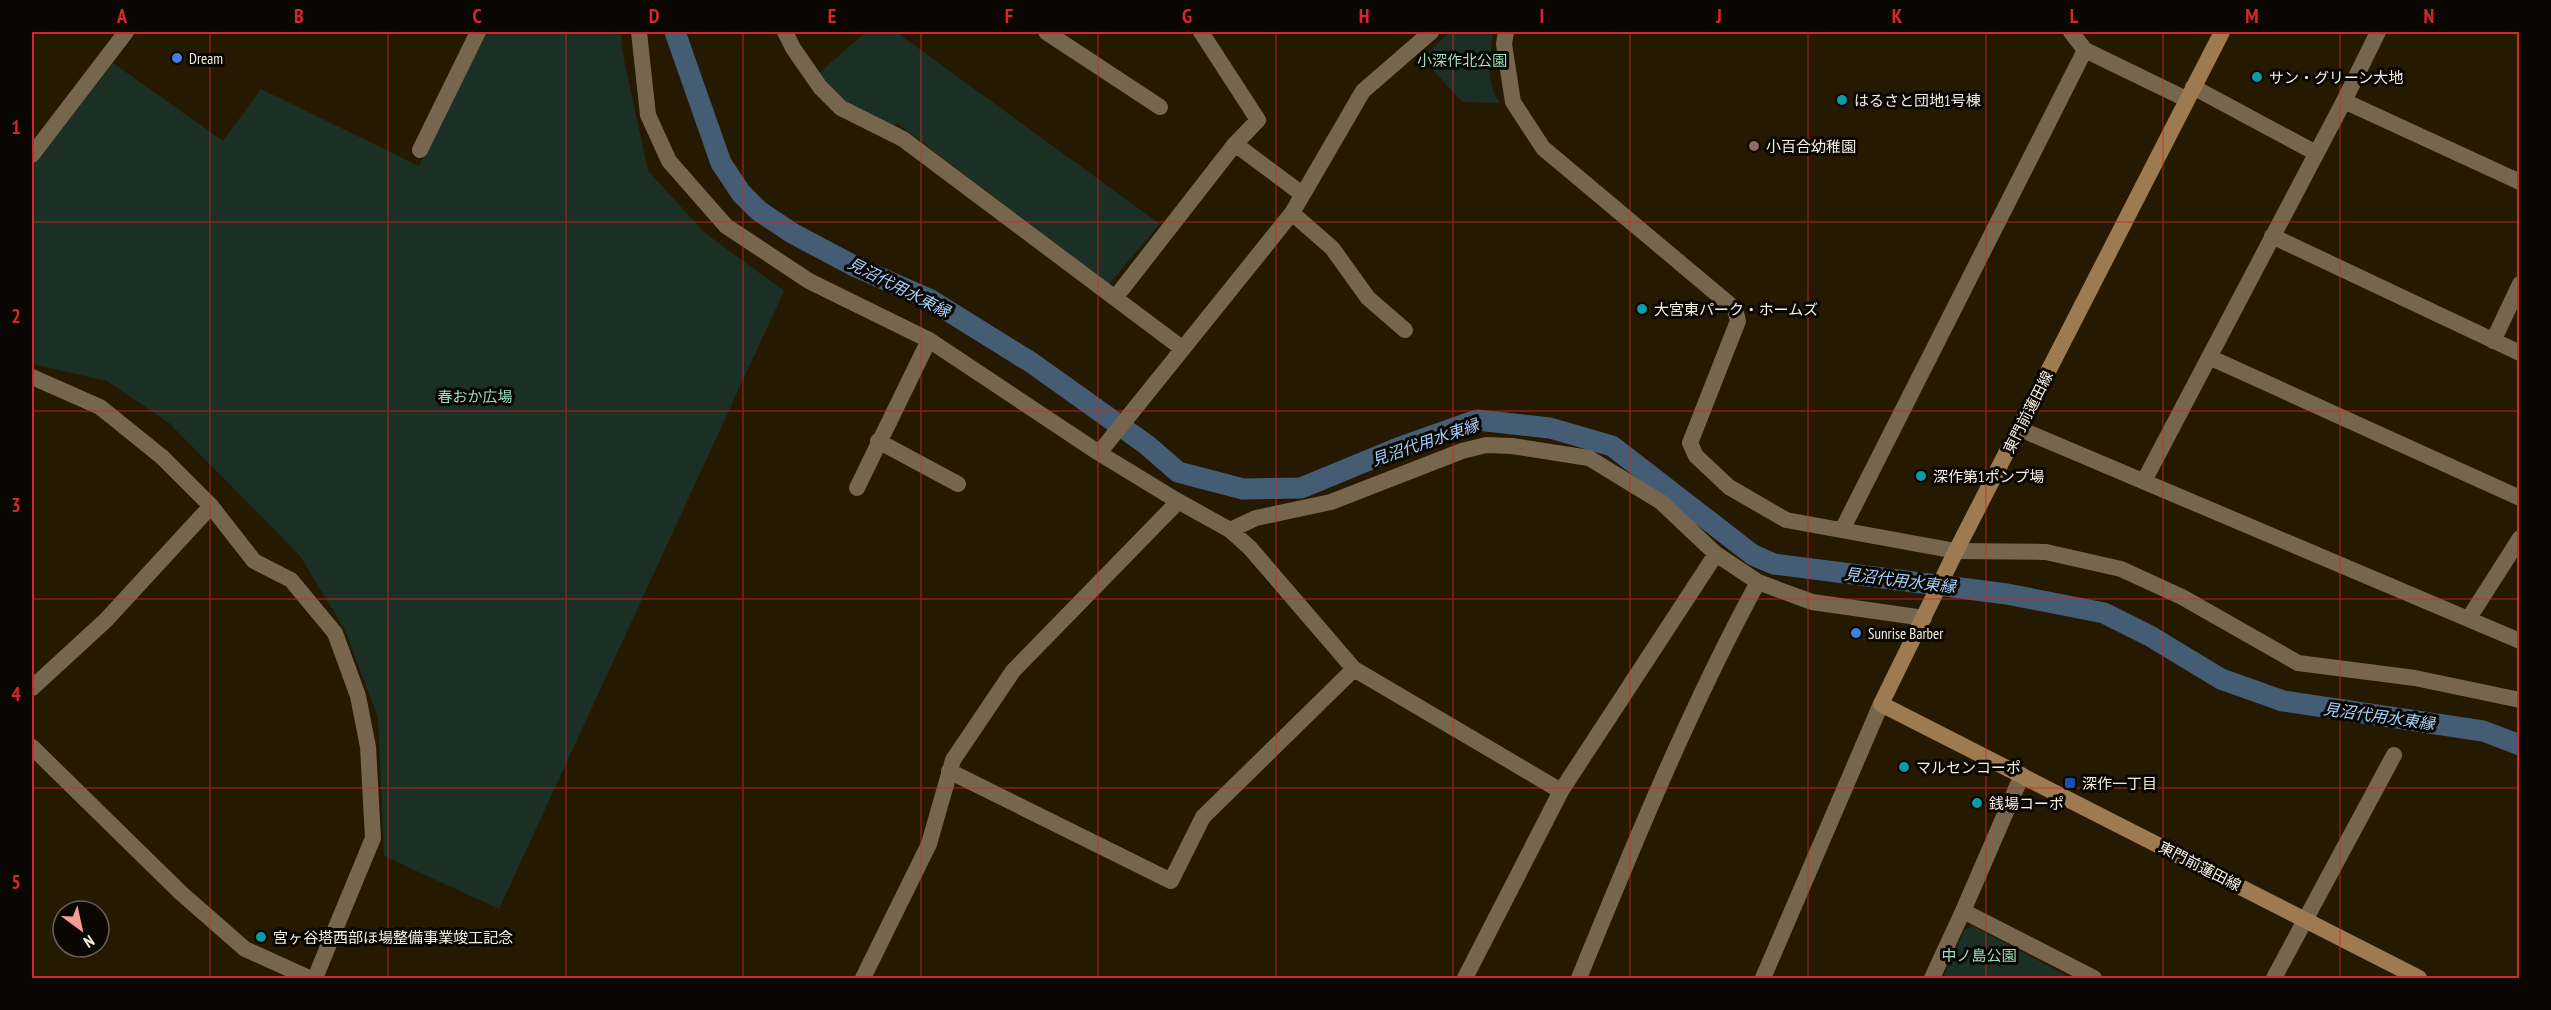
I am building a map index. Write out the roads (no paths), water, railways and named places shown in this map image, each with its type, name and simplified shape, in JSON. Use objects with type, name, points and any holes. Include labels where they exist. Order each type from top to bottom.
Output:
[{"type":"main road","name":"東門前蓮田線","points":[[2222,32],[1956,551],[1881,704],[2420,978]]},
{"type":"street","points":[[32,155],[126,32]]},
{"type":"street","points":[[420,150],[478,32]]},
{"type":"street","points":[[639,32],[648,115],[669,161],[726,226],[809,281],[929,340],[1103,447],[1176,500],[1230,530],[1250,548],[1354,669],[1561,791]]},
{"type":"street","points":[[785,32],[793,48],[820,87],[841,108],[903,139],[1183,349]]},
{"type":"street","points":[[1047,32],[1160,107]]},
{"type":"street","points":[[1115,298],[1235,144],[1258,120],[1201,32]]},
{"type":"street","points":[[1103,447],[1292,213],[1363,91],[1410,38],[1431,32]]},
{"type":"street","points":[[1506,32],[1503,44],[1513,102],[1543,148],[1735,309],[1738,321],[1690,443],[1696,456],[1729,487],[1786,520],[1956,551],[2046,552],[2121,569],[2182,597],[2298,663],[2415,678],[2520,700]]},
{"type":"street","points":[[2071,32],[2085,50],[2190,93],[2316,153]]},
{"type":"street","points":[[2144,481],[2378,32]]},
{"type":"street","points":[[1842,530],[2085,50]]},
{"type":"street","points":[[2344,101],[2520,182]]},
{"type":"street","points":[[1235,144],[1302,194]]},
{"type":"street","points":[[1292,213],[1332,248],[1368,297],[1405,330]]},
{"type":"street","points":[[2272,236],[2520,353]]},
{"type":"street","points":[[2493,341],[2520,284]]},
{"type":"street","points":[[857,488],[929,340]]},
{"type":"street","points":[[2209,357],[2520,498]]},
{"type":"street","points":[[32,377],[100,407],[162,456],[212,506],[254,561],[291,580],[335,633],[358,696],[368,747],[374,838],[315,978]]},
{"type":"street","points":[[2020,429],[2520,641]]},
{"type":"street","points":[[878,441],[958,484]]},
{"type":"street","points":[[1230,530],[1256,518],[1331,502],[1462,451],[1486,445],[1512,446],[1589,458],[1662,502],[1716,554],[1758,582],[1812,602],[1926,613]]},
{"type":"street","points":[[863,978],[929,843],[953,760],[1013,671],[1173,507],[1176,500]]},
{"type":"street","points":[[32,688],[106,620],[212,506]]},
{"type":"street","points":[[2469,618],[2520,538]]},
{"type":"street","points":[[1465,978],[1561,791],[1716,554]]},
{"type":"street","points":[[1579,978],[1648,810],[1738,619],[1758,582]]},
{"type":"street","points":[[949,771],[1171,880],[1203,817],[1354,669]]},
{"type":"street","points":[[1763,978],[1881,704]]},
{"type":"street","points":[[32,747],[181,893],[245,949],[309,978]]},
{"type":"street","points":[[2274,978],[2394,755]]},
{"type":"street","points":[[1932,978],[2022,775]]},
{"type":"street","points":[[1963,911],[2086,977]]},
{"type":"waterway","name":"見沼代用水東縁","points":[[675,32],[721,163],[741,193],[759,211],[792,233],[856,267],[929,299],[1032,363],[1147,445],[1178,472],[1243,489],[1301,488],[1398,448],[1477,420],[1550,428],[1612,446],[1753,555],[1774,564],[2007,594],[2104,613],[2150,636],[2221,679],[2283,701],[2483,731],[2520,745]]},
{"type":"place","name":"Dream","points":[[177,58]]},
{"type":"place","name":"サン・グリーン大地","points":[[2257,77]]},
{"type":"place","name":"はるさと団地1号棟","points":[[1842,100]]},
{"type":"place","name":"小百合幼稚園","points":[[1754,146]]},
{"type":"place","name":"大宮東パーク・ホームズ","points":[[1642,309]]},
{"type":"place","name":"深作第1ポンプ場","points":[[1921,476]]},
{"type":"place","name":"Sunrise Barber","points":[[1856,633]]},
{"type":"place","name":"マルセンコーポ","points":[[1904,767]]},
{"type":"place","name":"深作一丁目","points":[[2070,783]]},
{"type":"place","name":"銭場コーポ","points":[[1977,803]]},
{"type":"place","name":"宮ヶ谷塔西部ほ場整備事業竣工記念","points":[[261,937]]},
{"type":"park label","name":"小深作北公園","points":[[1462,60]]},
{"type":"park label","name":"春おか広場","points":[[475,396]]},
{"type":"park label","name":"中ノ島公園","points":[[1979,955]]}]
